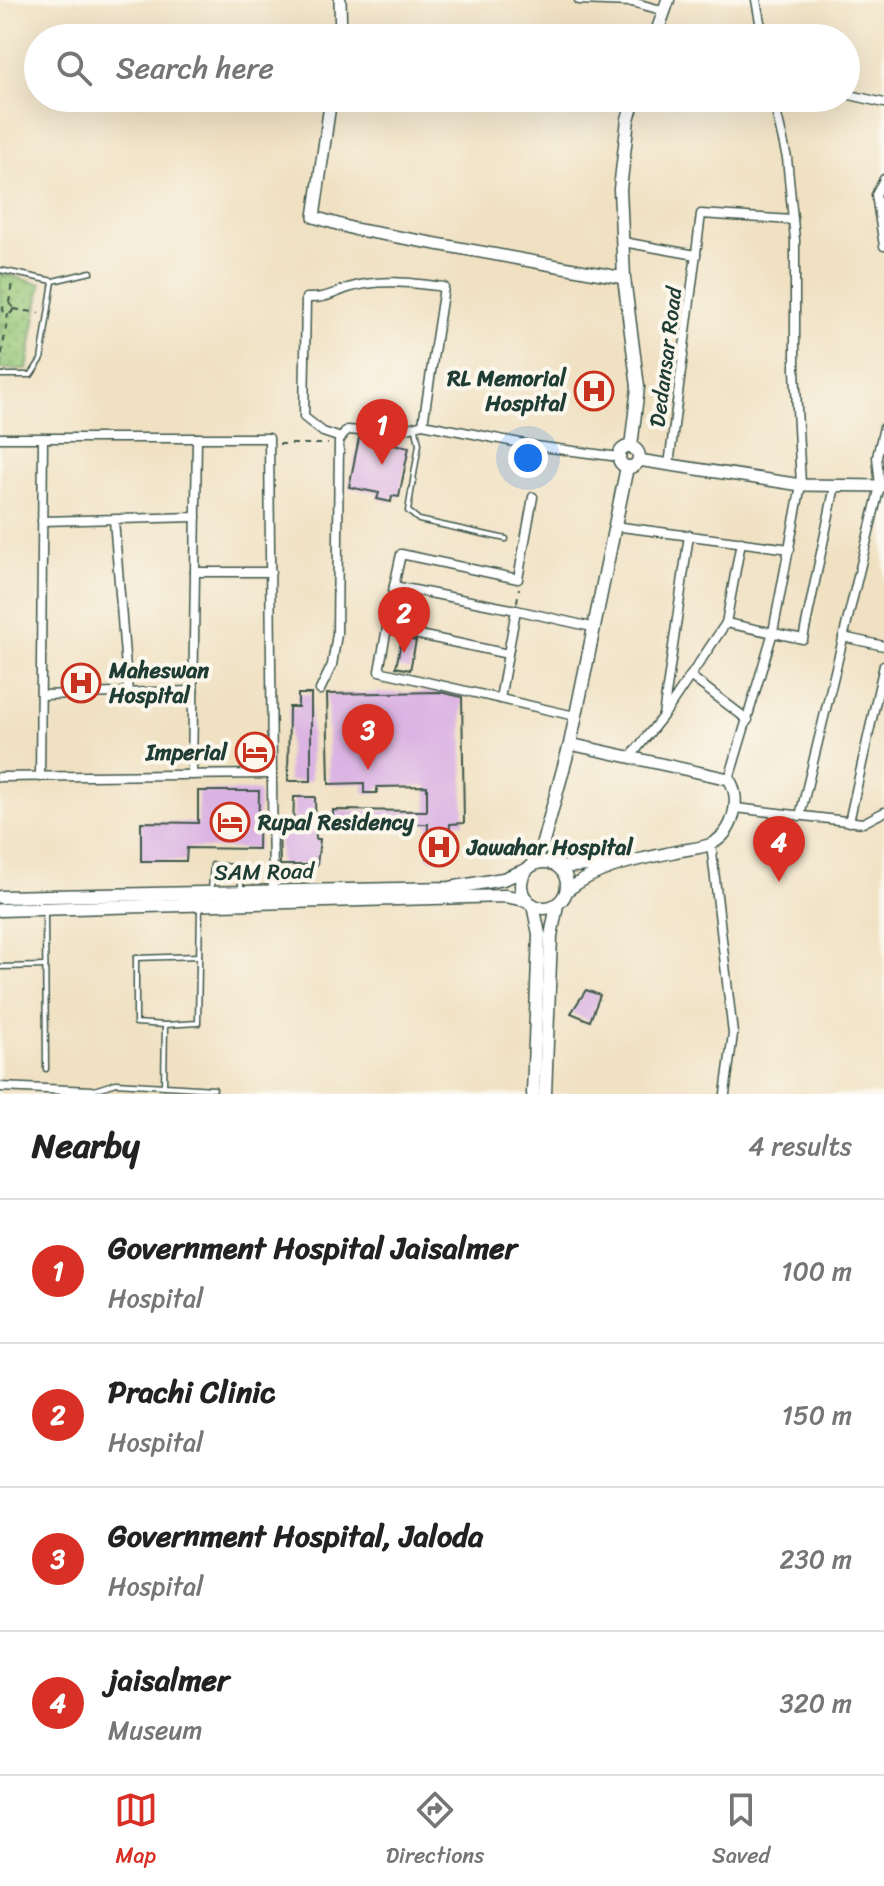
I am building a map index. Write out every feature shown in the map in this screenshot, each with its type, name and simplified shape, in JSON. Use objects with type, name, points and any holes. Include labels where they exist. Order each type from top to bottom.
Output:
[{"type":"main road","points":[[660,24],[666,5]]},
{"type":"main road","points":[[533,1094],[539,934],[521,882],[542,846],[570,744],[628,461],[623,450],[631,447],[638,387],[624,278],[620,189],[630,112]]},
{"type":"main road","points":[[542,846],[547,858],[566,874],[568,890],[557,905],[551,936],[545,1094]]},
{"type":"main road","points":[[529,867],[547,861],[561,867]]},
{"type":"main road","name":"SAM Road","points":[[0,897],[450,888],[503,879],[529,867]]},
{"type":"main road","points":[[0,910],[505,896],[547,908],[557,905]]},
{"type":"street","points":[[340,0],[341,24]]},
{"type":"street","points":[[579,0],[666,5]]},
{"type":"street","points":[[756,0],[760,24]]},
{"type":"street","points":[[860,97],[884,103]]},
{"type":"street","points":[[329,112],[314,217],[354,229],[624,278]]},
{"type":"street","points":[[568,890],[594,873],[621,864],[711,844],[730,823],[736,808],[737,796],[729,779],[773,632],[801,485],[793,220],[787,158],[776,112]]},
{"type":"street","points":[[884,179],[876,195],[884,246]]},
{"type":"street","name":"Dedansar Road","points":[[669,465],[701,214],[793,220]]},
{"type":"street","points":[[623,242],[696,255]]},
{"type":"street","points":[[340,441],[304,417],[306,298],[327,299],[348,288],[413,283],[444,287],[419,426]]},
{"type":"street","points":[[320,690],[332,665],[337,634],[340,441],[347,430],[389,433],[419,426],[628,461],[801,485],[882,486]]},
{"type":"street","points":[[800,816],[882,486],[877,457],[884,427]]},
{"type":"street","points":[[0,438],[269,438],[273,891]]},
{"type":"street","points":[[40,777],[43,438]]},
{"type":"street","points":[[192,775],[197,438]]},
{"type":"street","points":[[726,623],[803,639],[835,486]]},
{"type":"street","points":[[533,497],[518,579],[401,554],[379,671],[575,716]]},
{"type":"street","points":[[42,521],[196,517]]},
{"type":"street","points":[[114,520],[128,693]]},
{"type":"street","points":[[614,526],[790,549]]},
{"type":"street","points":[[663,716],[689,535]]},
{"type":"street","points":[[632,755],[663,716],[726,623],[741,542]]},
{"type":"street","points":[[195,572],[271,572]]},
{"type":"street","points":[[394,586],[592,627]]},
{"type":"street","points":[[500,699],[516,610]]},
{"type":"street","points":[[387,628],[508,654]]},
{"type":"street","points":[[843,637],[884,646]]},
{"type":"street","points":[[849,822],[884,665]]},
{"type":"street","points":[[690,676],[748,720]]},
{"type":"street","points":[[41,695],[193,691]]},
{"type":"street","points":[[570,744],[632,755],[729,779]]},
{"type":"street","points":[[0,777],[272,774]]},
{"type":"street","points":[[736,808],[863,823],[884,812]]},
{"type":"street","points":[[711,844],[733,1034],[725,1094]]},
{"type":"street","points":[[561,867],[621,864]]},
{"type":"street","points":[[0,1087],[91,1092]]},
{"type":"lane","points":[[0,270],[53,281],[91,272]]},
{"type":"lane","points":[[0,375],[31,375],[41,360],[53,281]]},
{"type":"lane","points":[[419,426],[408,511],[419,520],[506,539]]},
{"type":"lane","points":[[211,893],[213,865],[241,868],[241,892]]},
{"type":"lane","points":[[199,956],[136,958],[136,1023],[198,1023],[200,906]]},
{"type":"lane","points":[[45,909],[46,1069]]},
{"type":"lane","points":[[0,967],[45,966]]},
{"type":"lane","points":[[164,1086],[165,1025]]},
{"type":"lane","points":[[91,1092],[116,1083],[214,1089]]},
{"type":"path","points":[[9,304],[13,273]]},
{"type":"path","points":[[8,314],[2,308],[9,304]]},
{"type":"path","points":[[9,304],[14,309],[48,315]]},
{"type":"path","points":[[0,367],[8,314],[14,309]]},
{"type":"path","points":[[269,444],[340,441]]},
{"type":"path","points":[[516,610],[518,579]]},
{"type":"green space","points":[[0,273],[41,284],[27,369],[0,369]]},
{"type":"building","points":[[587,380],[605,381],[604,401],[586,400]]},
{"type":"building","points":[[359,438],[409,447],[399,497],[392,496],[391,502],[377,499],[379,493],[349,487]]},
{"type":"building","points":[[402,638],[416,641],[410,670],[396,667]]},
{"type":"building","points":[[440,692],[462,697],[464,823],[450,824],[449,859],[427,858],[428,824],[333,824],[333,810],[427,811],[427,786],[377,787],[377,793],[364,793],[364,783],[329,784],[327,694]]},
{"type":"building","points":[[298,694],[311,694],[311,781],[288,781],[289,707],[298,707]]},
{"type":"building","points":[[198,791],[259,791],[258,849],[187,848],[186,861],[141,861],[141,822],[198,823]]},
{"type":"building","points":[[294,797],[315,797],[316,839],[320,839],[317,865],[280,865],[279,828],[293,828]]},
{"type":"building","points":[[586,990],[600,995],[590,1021],[571,1013]]},
{"type":"place","name":"RL Memorial Hospital","points":[[594,391]]},
{"type":"place","name":"Government Hospital Jaisalmer","points":[[382,465]]},
{"type":"place","name":"Prachi Clinic","points":[[404,653]]},
{"type":"place","name":"Maheswan Hospital","points":[[81,683]]},
{"type":"place","name":"Imperial","points":[[255,752]]},
{"type":"place","name":"Government Hospital, Jaloda","points":[[368,770]]},
{"type":"place","name":"Rupal Residency","points":[[230,822]]},
{"type":"place","name":"Jawahar Hospital","points":[[439,847]]},
{"type":"place","name":"jaisalmer","points":[[779,882]]}]
